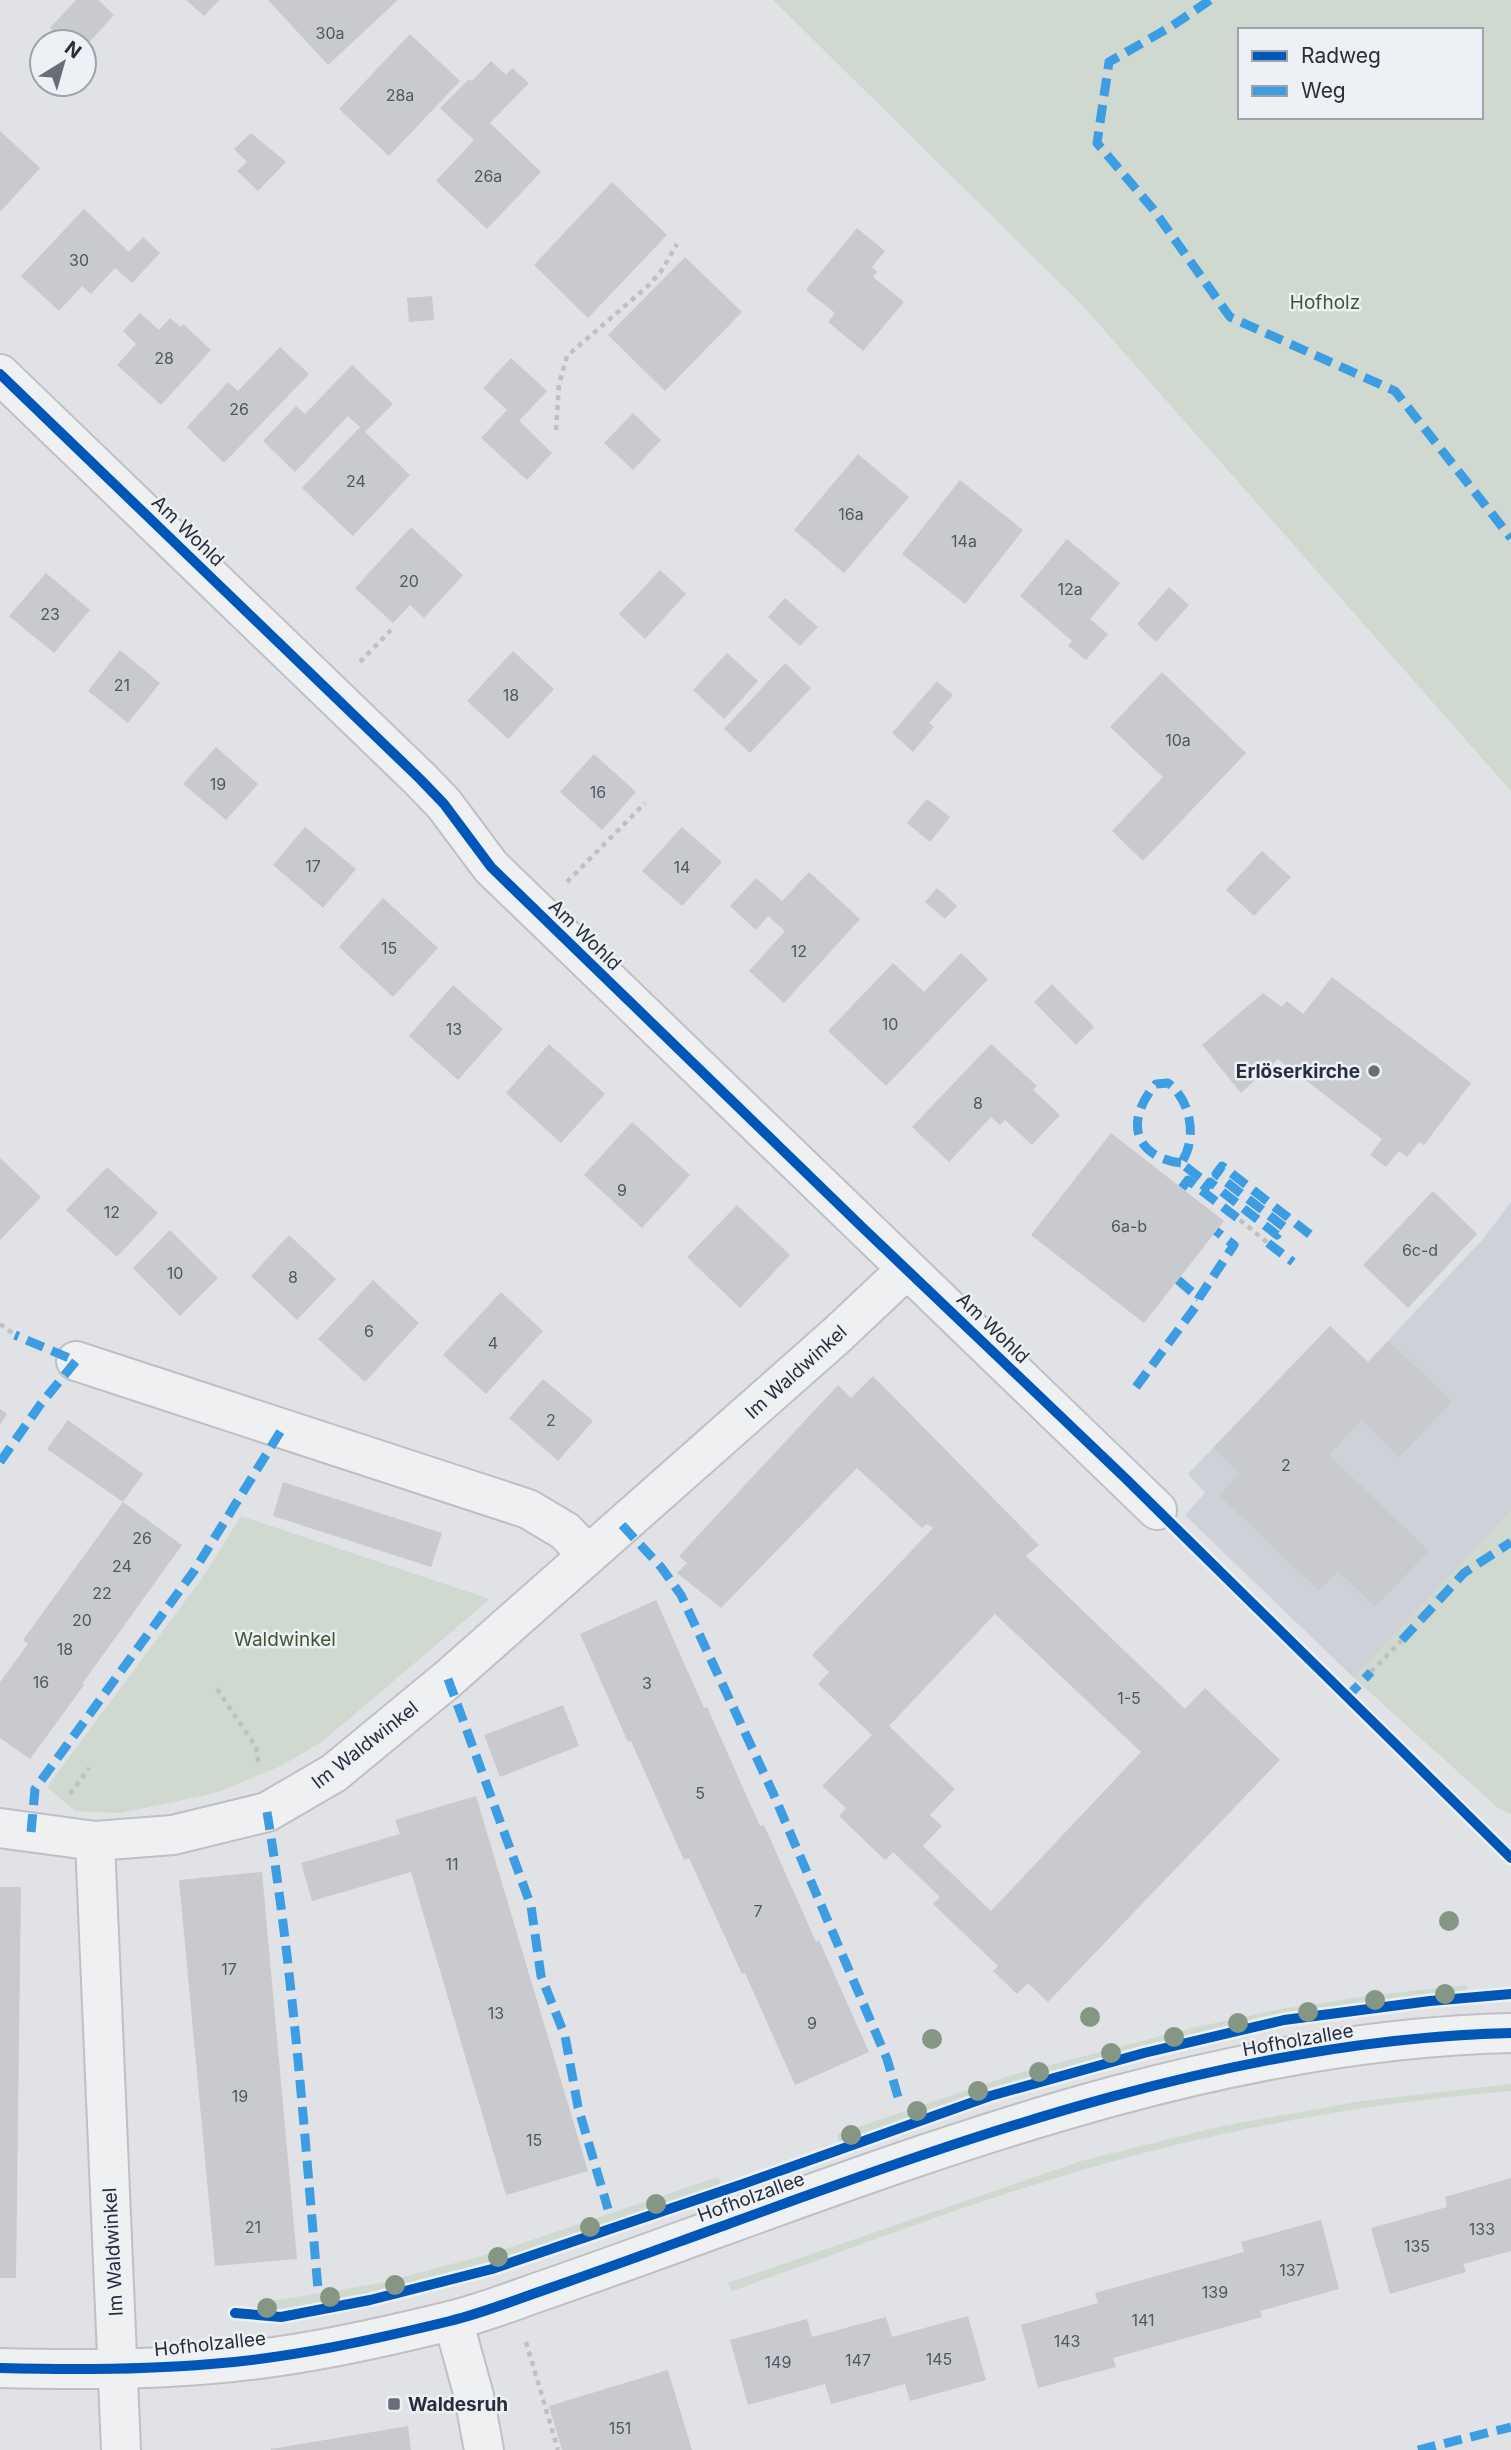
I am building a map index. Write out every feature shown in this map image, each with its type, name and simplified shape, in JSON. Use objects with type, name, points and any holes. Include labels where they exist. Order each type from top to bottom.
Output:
[{"type":"street","name":"Am Wohld","points":[[0,374],[420,779],[444,804],[491,867],[1157,1510]]},
{"type":"street","name":"Im Waldwinkel","points":[[0,1828],[95,1841],[173,1835],[267,1812],[334,1773],[448,1679],[837,1335],[906,1270]]},
{"type":"street","points":[[76,1361],[528,1509],[565,1531],[588,1555]]},
{"type":"street","name":"Im Waldwinkel","points":[[95,1841],[121,2450]]},
{"type":"street","name":"Hofholzallee","points":[[0,2368],[118,2370],[215,2364],[322,2349],[453,2320],[508,2303],[923,2154],[1042,2116],[1178,2080],[1306,2053],[1461,2034],[1511,2033]]},
{"type":"street","points":[[453,2320],[474,2396],[484,2450]]},
{"type":"path","points":[[556,430],[559,384],[566,356],[648,286],[662,270],[677,244]]},
{"type":"path","points":[[537,912],[645,803]]},
{"type":"path","points":[[1240,1220],[1268,1242]]},
{"type":"path","points":[[0,1324],[15,1335]]},
{"type":"path","points":[[1371,1672],[1402,1640]]},
{"type":"path","points":[[217,1689],[256,1747],[267,1812]]},
{"type":"path","points":[[508,2303],[525,2338],[558,2450]]},
{"type":"shaded area","points":[[1511,1202],[1511,1511],[1354,1678],[1185,1515],[1205,1493],[1188,1474],[1330,1326],[1368,1362],[1483,1239]]},
{"type":"green space","name":"Hofholz","points":[[773,0],[1511,0],[1511,791],[1081,304]]},
{"type":"green space","points":[[1511,1511],[1511,1814],[1498,1808],[1354,1678]]},
{"type":"green space","name":"Waldwinkel","points":[[241,1516],[490,1599],[323,1741],[281,1766],[215,1793],[121,1813],[75,1811],[47,1787],[203,1577]]},
{"type":"green space","points":[[1467,1985],[1467,1996],[1375,2003],[1194,2036],[1014,2083],[839,2143],[837,2134],[1012,2075],[1192,2028],[1282,2009]]},
{"type":"green space","points":[[1511,2084],[1511,2091],[1349,2110],[1242,2130],[1135,2155],[994,2197],[732,2291],[728,2283],[1081,2161],[1222,2126],[1362,2101]]},
{"type":"green space","points":[[718,2177],[721,2185],[500,2263],[382,2292],[260,2312],[260,2303],[381,2283],[496,2252]]},
{"type":"building","points":[[76,0],[98,0],[114,15],[98,33],[98,28],[50,28]]},
{"type":"building","points":[[186,0],[219,0],[204,16]]},
{"type":"building","points":[[268,0],[398,0],[328,65]]},
{"type":"building","points":[[410,34],[460,81],[389,156],[339,109]]},
{"type":"building","points":[[491,61],[506,75],[512,68],[529,83],[490,123],[541,172],[487,229],[436,181],[474,140],[440,108]]},
{"type":"building","points":[[0,131],[40,168],[0,212]]},
{"type":"building","points":[[251,133],[286,162],[258,191],[237,171],[247,162],[234,149]]},
{"type":"building","points":[[612,182],[667,235],[588,318],[534,265]]},
{"type":"building","points":[[84,209],[129,252],[143,237],[160,253],[132,283],[115,268],[91,294],[82,286],[59,311],[21,276]]},
{"type":"building","points":[[857,228],[885,251],[872,267],[877,272],[873,277],[904,302],[863,351],[828,322],[835,313],[806,290]]},
{"type":"building","points":[[685,257],[742,312],[665,391],[608,335]]},
{"type":"building","points":[[432,296],[434,320],[409,322],[407,298]]},
{"type":"building","points":[[140,313],[159,330],[170,318],[181,327],[183,324],[211,350],[161,405],[117,365],[136,344],[123,331]]},
{"type":"building","points":[[280,347],[309,374],[224,463],[187,427],[228,382],[238,391]]},
{"type":"building","points":[[511,358],[547,391],[519,421],[552,453],[527,480],[481,438],[507,410],[483,388]]},
{"type":"building","points":[[352,365],[393,404],[365,432],[410,475],[353,536],[302,488],[360,427],[348,416],[295,472],[263,441],[296,406],[305,414]]},
{"type":"building","points":[[633,413],[661,440],[633,470],[604,443]]},
{"type":"building","points":[[858,454],[909,497],[844,573],[794,530]]},
{"type":"building","points":[[960,480],[1023,530],[965,604],[902,554]]},
{"type":"building","points":[[411,527],[463,575],[424,618],[410,605],[393,623],[355,588]]},
{"type":"building","points":[[1067,539],[1120,583],[1090,619],[1108,634],[1086,660],[1068,646],[1072,641],[1020,596]]},
{"type":"building","points":[[660,570],[686,594],[645,639],[619,614]]},
{"type":"building","points":[[46,573],[90,610],[54,653],[9,616]]},
{"type":"building","points":[[1169,587],[1189,605],[1156,642],[1137,624]]},
{"type":"building","points":[[785,598],[818,627],[800,646],[768,617]]},
{"type":"building","points":[[120,650],[160,683],[128,723],[88,691]]},
{"type":"building","points":[[513,651],[554,689],[508,739],[467,701]]},
{"type":"building","points":[[727,653],[758,681],[724,719],[693,690]]},
{"type":"building","points":[[785,663],[811,688],[750,753],[724,729]]},
{"type":"building","points":[[1162,672],[1246,753],[1143,861],[1112,831],[1163,777],[1110,727]]},
{"type":"building","points":[[937,681],[953,695],[929,723],[934,727],[913,752],[892,733]]},
{"type":"building","points":[[216,747],[258,784],[226,820],[183,784]]},
{"type":"building","points":[[594,754],[636,792],[602,830],[560,792]]},
{"type":"building","points":[[927,799],[950,817],[930,842],[907,823]]},
{"type":"building","points":[[305,827],[356,869],[323,908],[273,865]]},
{"type":"building","points":[[682,827],[722,862],[682,906],[642,871]]},
{"type":"building","points":[[1262,851],[1291,877],[1254,916],[1226,890]]},
{"type":"building","points":[[809,872],[860,919],[784,1003],[749,971],[785,931],[768,916],[756,930],[730,906],[756,878],[782,901]]},
{"type":"building","points":[[937,888],[957,906],[945,919],[925,902]]},
{"type":"building","points":[[383,898],[438,948],[393,997],[339,947]]},
{"type":"building","points":[[961,953],[988,979],[886,1086],[828,1031],[893,963],[924,992]]},
{"type":"building","name":"Erlöserkirche","points":[[1332,977],[1471,1083],[1424,1145],[1419,1142],[1407,1157],[1399,1151],[1386,1167],[1370,1155],[1382,1139],[1278,1059],[1241,1093],[1202,1045],[1263,993],[1282,1007],[1287,1001],[1303,1014]]},
{"type":"building","points":[[1052,984],[1094,1027],[1076,1045],[1034,1002]]},
{"type":"building","points":[[453,985],[503,1029],[458,1080],[409,1036]]},
{"type":"building","points":[[549,1044],[605,1094],[561,1143],[506,1093]]},
{"type":"building","points":[[991,1044],[1037,1086],[1033,1090],[1060,1115],[1032,1145],[1005,1120],[1000,1125],[991,1117],[949,1162],[912,1127]]},
{"type":"building","points":[[632,1122],[690,1175],[642,1228],[584,1175]]},
{"type":"building","points":[[1111,1133],[1224,1221],[1144,1323],[1031,1235]]},
{"type":"building","points":[[0,1158],[41,1197],[0,1240]]},
{"type":"building","points":[[107,1167],[158,1213],[117,1257],[66,1210]]},
{"type":"building","points":[[1433,1191],[1477,1234],[1408,1308],[1363,1265]]},
{"type":"building","points":[[737,1205],[790,1255],[740,1308],[687,1257]]},
{"type":"building","points":[[170,1230],[218,1278],[180,1316],[133,1268]]},
{"type":"building","points":[[289,1235],[336,1279],[297,1320],[251,1276]]},
{"type":"building","points":[[373,1280],[419,1323],[365,1382],[318,1339]]},
{"type":"building","points":[[501,1292],[543,1331],[486,1394],[443,1355]]},
{"type":"building","points":[[1330,1326],[1368,1362],[1389,1341],[1452,1402],[1399,1457],[1362,1420],[1329,1455],[1429,1551],[1375,1607],[1338,1571],[1319,1591],[1219,1495],[1240,1473],[1214,1447]]},
{"type":"building","points":[[873,1376],[1039,1545],[1026,1556],[1185,1709],[1205,1688],[1280,1760],[1048,2002],[1028,1983],[1017,1994],[993,1971],[998,1966],[933,1904],[940,1897],[893,1852],[885,1860],[839,1816],[846,1808],[822,1786],[872,1735],[818,1684],[829,1672],[812,1655],[933,1528],[927,1524],[922,1528],[857,1468],[721,1608],[677,1573],[687,1563],[679,1556],[838,1385],[851,1398]],"holes":[[[995,1614],[1141,1752],[991,1911],[923,1846],[942,1826],[930,1815],[955,1789],[889,1726]]]},
{"type":"building","points":[[543,1379],[593,1421],[558,1461],[509,1418]]},
{"type":"building","points":[[0,1409],[7,1414],[0,1425]]},
{"type":"building","points":[[68,1420],[143,1474],[123,1502],[47,1449]]},
{"type":"building","points":[[283,1482],[442,1533],[431,1567],[273,1516]]},
{"type":"building","points":[[123,1502],[182,1545],[30,1759],[0,1738],[0,1682],[28,1644],[23,1640]]},
{"type":"building","points":[[656,1600],[704,1708],[707,1707],[760,1826],[764,1825],[869,2052],[795,2085],[689,1858],[684,1860],[580,1634]]},
{"type":"building","points":[[563,1705],[579,1746],[500,1777],[484,1735]]},
{"type":"building","points":[[476,1796],[588,2171],[506,2195],[411,1872],[312,1901],[301,1863],[400,1834],[395,1820]]},
{"type":"building","points":[[262,1872],[297,2259],[215,2266],[179,1880]]},
{"type":"building","points":[[0,1887],[21,1887],[16,2278],[0,2278]]},
{"type":"building","points":[[1511,2178],[1511,2251],[1463,2264],[1466,2272],[1390,2294],[1371,2228],[1447,2207],[1445,2197]]},
{"type":"building","points":[[1321,2220],[1339,2289],[1260,2311],[1262,2317],[1113,2358],[1116,2367],[1038,2388],[1021,2325],[1098,2303],[1095,2293],[1244,2252],[1241,2242]]},
{"type":"building","points":[[968,2316],[986,2380],[910,2401],[905,2384],[831,2404],[825,2384],[748,2405],[730,2340],[807,2319],[812,2337],[886,2317],[892,2337]]},
{"type":"building","points":[[668,2370],[692,2450],[562,2450],[549,2406]]},
{"type":"building","points":[[408,2426],[411,2450],[271,2450],[271,2449]]},
{"type":"marked path","points":[[1210,0],[1172,26],[1109,62],[1097,143],[1153,209],[1230,317],[1395,391],[1511,538]]},
{"type":"marked path","points":[[1181,1163],[1164,1159],[1152,1152],[1143,1144],[1138,1134],[1140,1110],[1156,1084],[1168,1083],[1182,1099],[1190,1120],[1190,1132],[1189,1143],[1181,1163],[1208,1184]]},
{"type":"marked path","points":[[1203,1191],[1210,1182],[1277,1235],[1284,1227],[1216,1174],[1222,1166],[1312,1236]]},
{"type":"marked path","points":[[1182,1188],[1188,1180],[1240,1220]]},
{"type":"marked path","points":[[1136,1387],[1196,1306],[1234,1245],[1216,1231]]},
{"type":"marked path","points":[[1268,1243],[1293,1262]]},
{"type":"marked path","points":[[1178,1280],[1199,1298]]},
{"type":"marked path","points":[[0,1462],[40,1405],[76,1361],[15,1335]]},
{"type":"marked path","points":[[31,1832],[35,1789],[194,1571],[282,1429]]},
{"type":"marked path","points":[[622,1525],[661,1567],[681,1595],[773,1793],[887,2059],[900,2104]]},
{"type":"marked path","points":[[1402,1640],[1464,1573],[1511,1542]]},
{"type":"marked path","points":[[1346,1698],[1371,1672]]},
{"type":"marked path","points":[[448,1679],[531,1906],[541,1976],[565,2036],[578,2107],[608,2209]]},
{"type":"marked path","points":[[267,1812],[291,1990],[318,2289]]},
{"type":"marked path","points":[[1418,2450],[1511,2427]]},
{"type":"cycle path","points":[[0,374],[420,779],[444,804],[491,867],[1123,1476],[1511,1858]]},
{"type":"cycle path","points":[[235,2313],[281,2317],[370,2300],[492,2269],[990,2096],[1144,2053],[1284,2020],[1430,2001],[1511,1994]]},
{"type":"cycle path","points":[[0,2368],[106,2369],[211,2364],[301,2353],[391,2335],[487,2310],[920,2156],[1114,2096],[1311,2052],[1411,2039],[1511,2033]]},
{"type":"place","name":"Erlöserkirche","points":[[1374,1071]]},
{"type":"place","name":"Waldesruh","points":[[394,2404]]}]
